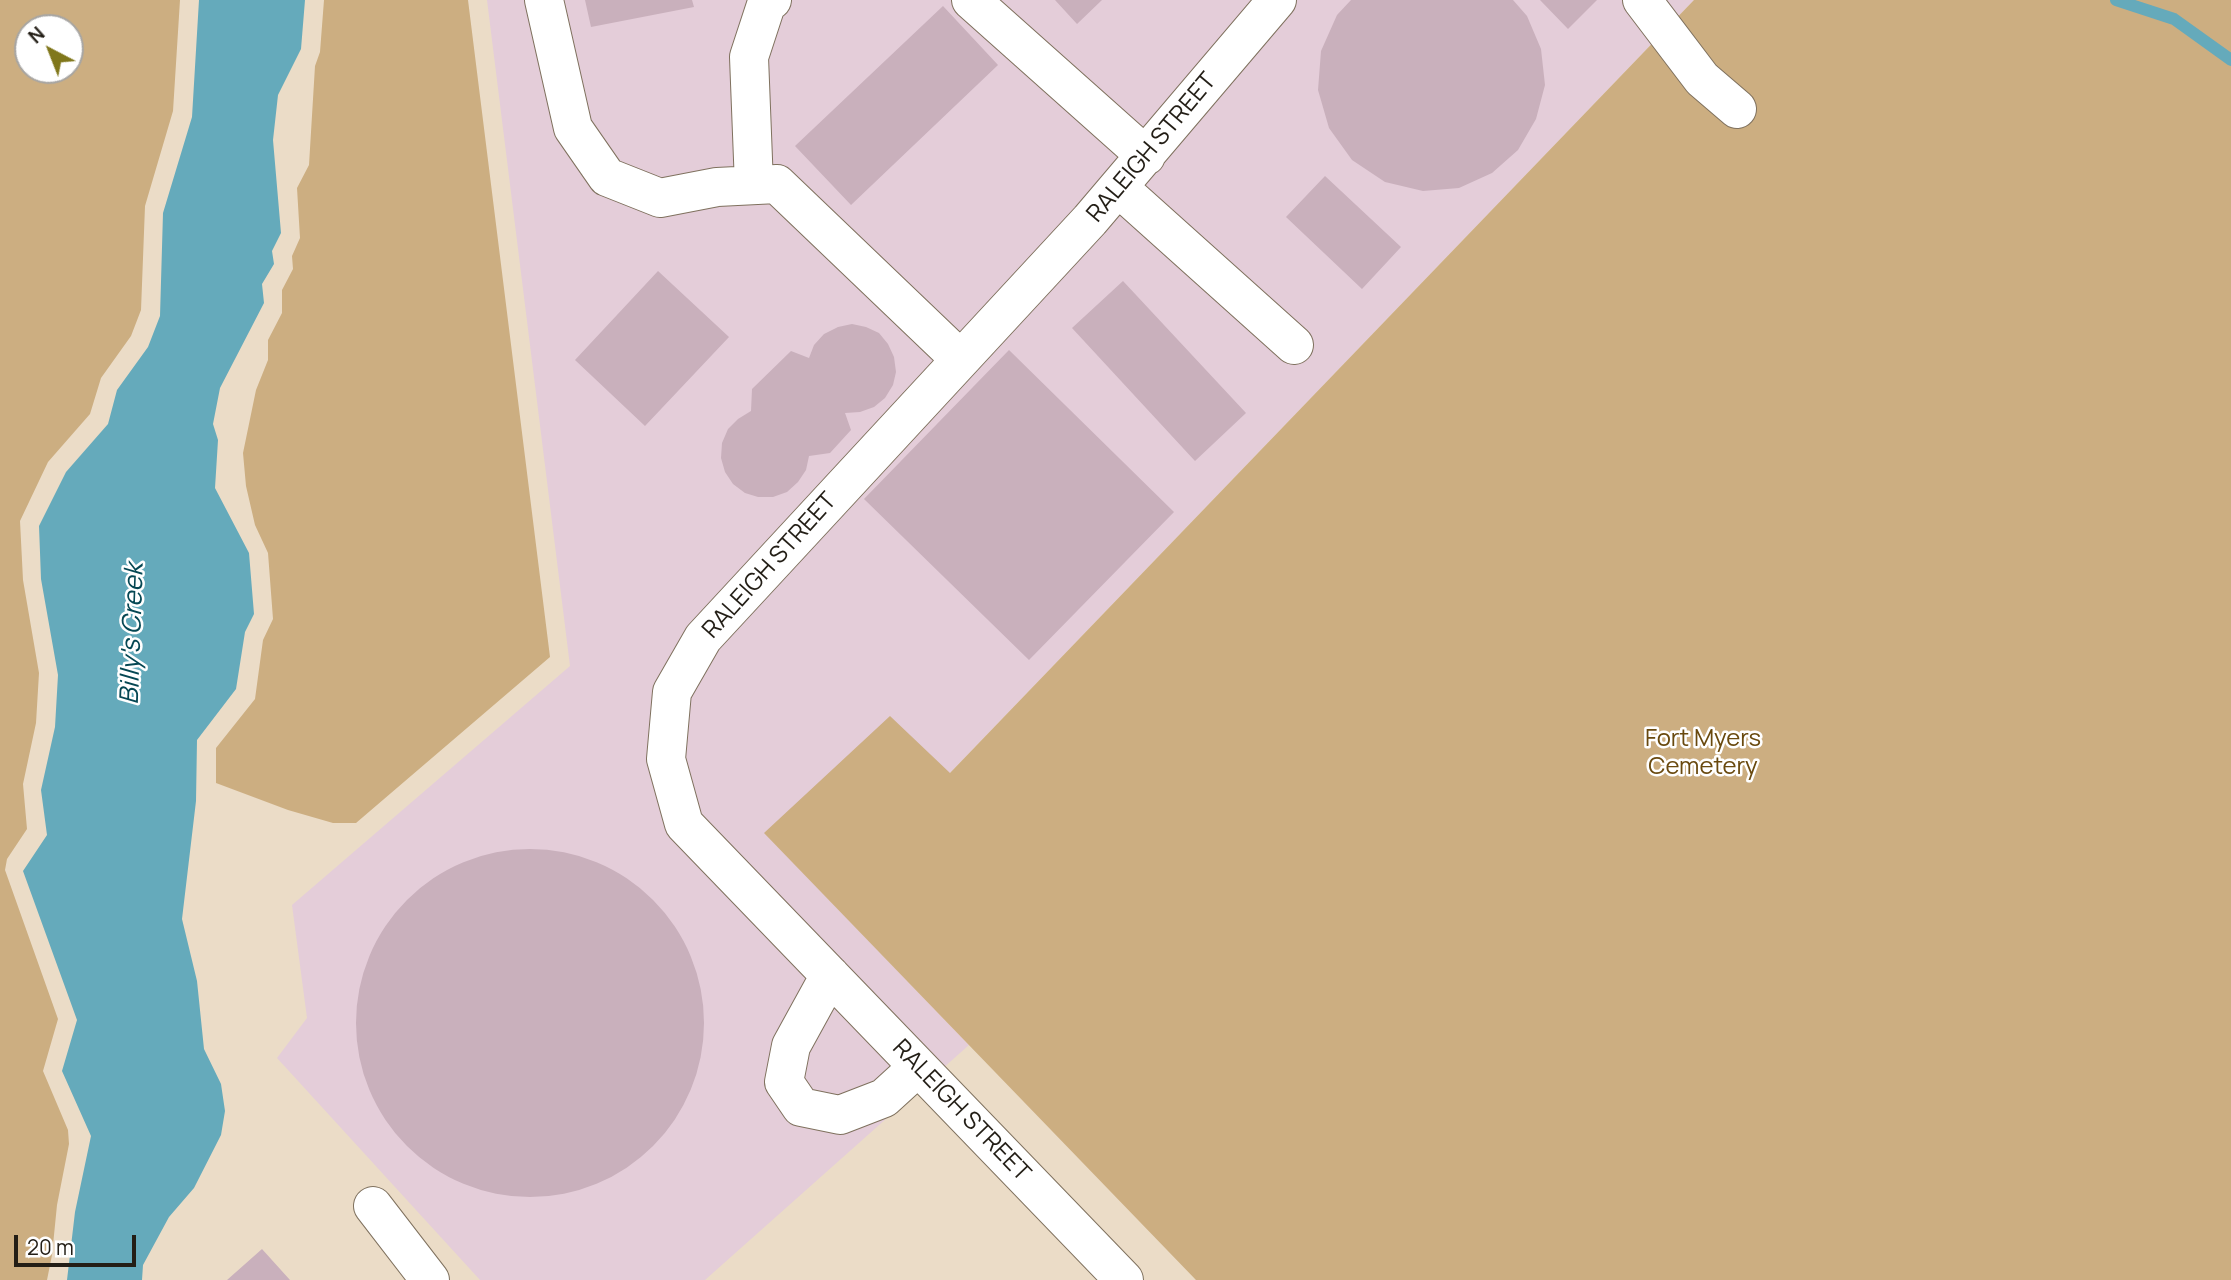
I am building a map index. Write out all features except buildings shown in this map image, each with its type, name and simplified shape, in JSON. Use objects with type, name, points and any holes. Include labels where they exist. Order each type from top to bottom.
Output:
[{"type":"street","points":[[544,0],[573,128],[607,177],[660,198],[718,187],[777,184],[960,359]]},
{"type":"street","points":[[754,185],[750,57],[766,5],[772,0]]},
{"type":"street","points":[[971,0],[1146,156]]},
{"type":"street","name":"RALEIGH STREET","points":[[1124,1280],[684,824],[666,759],[672,692],[703,638],[1119,188],[1277,0]]},
{"type":"street","points":[[1642,0],[1702,79],[1737,109]]},
{"type":"street","points":[[1119,188],[1294,345]]},
{"type":"street","points":[[830,975],[791,1046],[784,1082],[801,1107],[840,1115],[884,1098],[915,1063]]},
{"type":"street","points":[[373,1206],[430,1280]]},
{"type":"shaded area","points":[[487,0],[1694,0],[950,773],[765,833],[969,1045],[705,1280],[480,1280],[277,1058],[307,1018],[292,905],[570,666]]},
{"type":"green space","points":[[0,0],[180,0],[173,111],[145,206],[141,310],[131,336],[101,378],[90,414],[48,462],[20,521],[23,580],[39,673],[36,723],[23,784],[27,829],[7,859],[5,870],[58,1019],[43,1071],[68,1130],[69,1144],[57,1205],[47,1280],[0,1280]]},
{"type":"green space","points":[[324,0],[468,0],[550,657],[356,823],[333,823],[288,810],[216,783],[216,748],[255,699],[263,640],[273,619],[268,553],[255,525],[246,486],[243,453],[256,390],[268,360],[268,340],[282,313],[282,290],[293,269],[292,256],[300,238],[297,188],[309,165],[315,66],[320,52]]},
{"type":"green space","name":"Fort Myers Cemetery","points":[[1694,0],[2231,0],[2231,1280],[1196,1280],[764,833],[890,716],[950,773]]},
{"type":"water","name":"Billy's Creek","points":[[199,0],[305,0],[301,49],[278,95],[273,140],[281,233],[272,251],[274,264],[262,284],[264,303],[220,388],[213,424],[218,440],[215,488],[249,553],[254,614],[245,632],[236,689],[197,740],[196,801],[182,919],[197,981],[204,1049],[221,1084],[225,1111],[221,1135],[194,1188],[169,1217],[143,1265],[142,1280],[67,1280],[75,1212],[91,1136],[62,1071],[77,1020],[23,871],[47,835],[41,790],[55,727],[58,675],[41,579],[39,526],[66,472],[108,424],[117,390],[148,347],[160,316],[163,213],[192,117]]},
{"type":"waterway","points":[[2116,0],[2174,19],[2231,60]]}]
